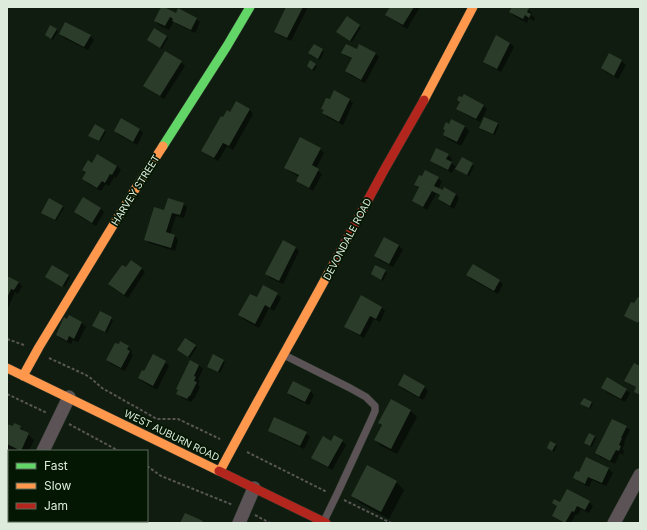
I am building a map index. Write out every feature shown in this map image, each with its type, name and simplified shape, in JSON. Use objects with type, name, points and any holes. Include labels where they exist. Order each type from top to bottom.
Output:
[{"type":"street","name":"HARVEY STREET","points":[[23,376],[126,204],[227,46],[250,7]]},
{"type":"street","name":"DEVONDALE ROAD","points":[[220,471],[474,7]]},
{"type":"street","name":"WEST AUBURN ROAD","points":[[7,368],[325,522]]},
{"type":"street","points":[[43,450],[69,398]]},
{"type":"street","points":[[614,523],[640,475]]},
{"type":"street","points":[[239,523],[254,488]]},
{"type":"lane","points":[[283,354],[366,397],[375,406],[375,411],[372,418],[325,522]]},
{"type":"path","points":[[7,339],[24,345]]},
{"type":"path","points":[[46,357],[86,375],[102,388],[157,419],[178,419],[391,523]]},
{"type":"path","points":[[148,467],[161,476],[244,509],[270,523]]},
{"type":"building","points":[[161,7],[176,13],[178,8],[197,18],[191,30],[172,21],[173,19],[170,17],[165,26],[154,21]]},
{"type":"building","points":[[286,7],[303,7],[287,38],[274,32]]},
{"type":"building","points":[[390,7],[414,7],[403,25],[385,15]]},
{"type":"building","points":[[512,7],[529,8],[527,12],[531,14],[529,18],[525,15],[523,19],[509,12]]},
{"type":"building","points":[[347,16],[360,25],[350,41],[336,32]]},
{"type":"building","points":[[65,22],[91,35],[84,47],[59,34]]},
{"type":"building","points":[[50,25],[57,29],[51,39],[45,35]]},
{"type":"building","points":[[154,28],[167,36],[160,48],[147,40]]},
{"type":"building","points":[[496,35],[510,43],[497,69],[483,62]]},
{"type":"building","points":[[314,44],[323,49],[318,59],[308,53]]},
{"type":"building","points":[[346,44],[357,49],[359,44],[376,53],[361,80],[345,71],[352,58],[341,53]]},
{"type":"building","points":[[165,51],[182,61],[160,96],[143,86]]},
{"type":"building","points":[[609,53],[622,60],[614,76],[601,68]]},
{"type":"building","points":[[310,60],[316,64],[312,70],[307,66]]},
{"type":"building","points":[[334,90],[350,99],[339,122],[322,113],[324,110],[321,109],[326,98],[330,99]]},
{"type":"building","points":[[464,94],[484,105],[476,119],[456,109],[460,102],[457,100],[459,96],[462,97]]},
{"type":"building","points":[[236,101],[250,109],[229,146],[223,143],[214,158],[201,151],[221,116],[223,117],[227,110],[230,112]]},
{"type":"building","points":[[484,117],[498,123],[493,134],[479,128]]},
{"type":"building","points":[[121,118],[140,129],[133,142],[114,131]]},
{"type":"building","points":[[451,119],[465,126],[457,142],[443,135],[445,130],[443,129],[446,122],[449,124]]},
{"type":"building","points":[[95,124],[105,130],[99,141],[88,136]]},
{"type":"building","points":[[300,137],[321,148],[312,165],[319,169],[309,188],[296,181],[299,175],[284,168]]},
{"type":"building","points":[[436,148],[449,154],[446,159],[452,162],[448,170],[430,161]]},
{"type":"building","points":[[97,154],[117,166],[105,183],[102,181],[97,188],[82,179],[86,172],[82,170],[88,160],[92,163]]},
{"type":"building","points":[[462,157],[473,163],[467,175],[455,169]]},
{"type":"building","points":[[425,170],[439,177],[434,186],[443,190],[444,187],[456,194],[450,206],[438,199],[440,195],[432,191],[423,207],[412,201],[419,187],[414,185],[419,175],[422,176]]},
{"type":"building","points":[[83,197],[101,208],[92,223],[74,212]]},
{"type":"building","points":[[49,198],[63,206],[55,220],[41,213]]},
{"type":"building","points":[[168,198],[184,203],[180,215],[172,213],[166,232],[175,235],[171,248],[144,240],[154,207],[164,210]]},
{"type":"building","points":[[384,237],[399,245],[389,264],[374,256]]},
{"type":"building","points":[[283,240],[296,247],[279,281],[265,274]]},
{"type":"building","points":[[131,260],[142,268],[124,295],[108,284],[122,265],[126,267]]},
{"type":"building","points":[[473,264],[500,280],[494,291],[466,275]]},
{"type":"building","points":[[52,265],[69,275],[62,287],[45,277]]},
{"type":"building","points":[[375,265],[386,270],[381,280],[371,274]]},
{"type":"building","points":[[7,276],[19,282],[14,290],[11,289],[7,298]]},
{"type":"building","points":[[263,285],[278,293],[270,308],[265,305],[255,324],[238,315],[250,294],[257,297]]},
{"type":"building","points":[[361,295],[382,307],[376,319],[370,316],[360,335],[344,327]]},
{"type":"building","points":[[638,297],[640,298],[640,319],[638,323],[624,316],[631,302],[634,303]]},
{"type":"building","points":[[100,311],[112,317],[105,332],[92,326]]},
{"type":"building","points":[[69,315],[82,322],[74,339],[69,336],[67,341],[56,335],[64,317],[67,319]]},
{"type":"building","points":[[185,338],[196,345],[188,357],[177,350]]},
{"type":"building","points":[[120,341],[129,346],[127,349],[130,351],[121,368],[106,360],[115,343],[119,344]]},
{"type":"building","points":[[153,354],[166,361],[153,386],[138,378],[142,370],[144,371]]},
{"type":"building","points":[[213,354],[224,360],[218,372],[207,367]]},
{"type":"building","points":[[190,360],[199,365],[194,376],[196,377],[194,381],[197,382],[187,399],[176,394],[178,390],[176,389]]},
{"type":"building","points":[[634,363],[640,366],[640,395],[634,392],[636,387],[624,381]]},
{"type":"building","points":[[404,374],[425,386],[419,397],[398,385]]},
{"type":"building","points":[[607,377],[627,389],[621,399],[601,388]]},
{"type":"building","points":[[293,381],[311,390],[305,402],[287,393]]},
{"type":"building","points":[[584,398],[592,402],[589,408],[580,404]]},
{"type":"building","points":[[391,399],[411,410],[391,449],[374,440],[382,425],[378,423]]},
{"type":"building","points":[[274,417],[307,432],[300,446],[268,431]]},
{"type":"building","points":[[612,419],[627,426],[621,438],[619,445],[621,446],[619,451],[616,450],[610,461],[595,453]]},
{"type":"building","points":[[14,423],[21,426],[20,429],[29,433],[21,450],[7,444],[7,424],[13,426]]},
{"type":"building","points":[[589,433],[595,436],[590,446],[584,443]]},
{"type":"building","points":[[334,435],[343,440],[328,467],[311,458],[323,436],[331,441]]},
{"type":"building","points":[[550,441],[556,444],[552,451],[547,448]]},
{"type":"building","points":[[586,457],[609,468],[602,483],[588,477],[585,484],[573,478],[576,471],[579,472]]},
{"type":"building","points":[[367,465],[397,481],[381,512],[351,496]]},
{"type":"building","points":[[7,474],[8,474],[8,488],[7,490]]},
{"type":"building","points":[[567,489],[590,501],[585,510],[577,506],[574,512],[572,511],[565,523],[552,516],[557,506],[552,503],[554,499],[560,502]]},
{"type":"building","points":[[185,513],[203,521],[202,523],[180,523]]},
{"type":"traffic: fast","points":[[163,146],[250,7]]},
{"type":"traffic: slow","points":[[424,100],[473,7]]},
{"type":"traffic: slow","points":[[23,376],[39,347],[163,146]]},
{"type":"traffic: slow","points":[[220,471],[334,263]]},
{"type":"traffic: slow","points":[[7,368],[219,471]]},
{"type":"traffic: jam","points":[[334,263],[424,100]]},
{"type":"traffic: jam","points":[[219,471],[326,523]]}]
